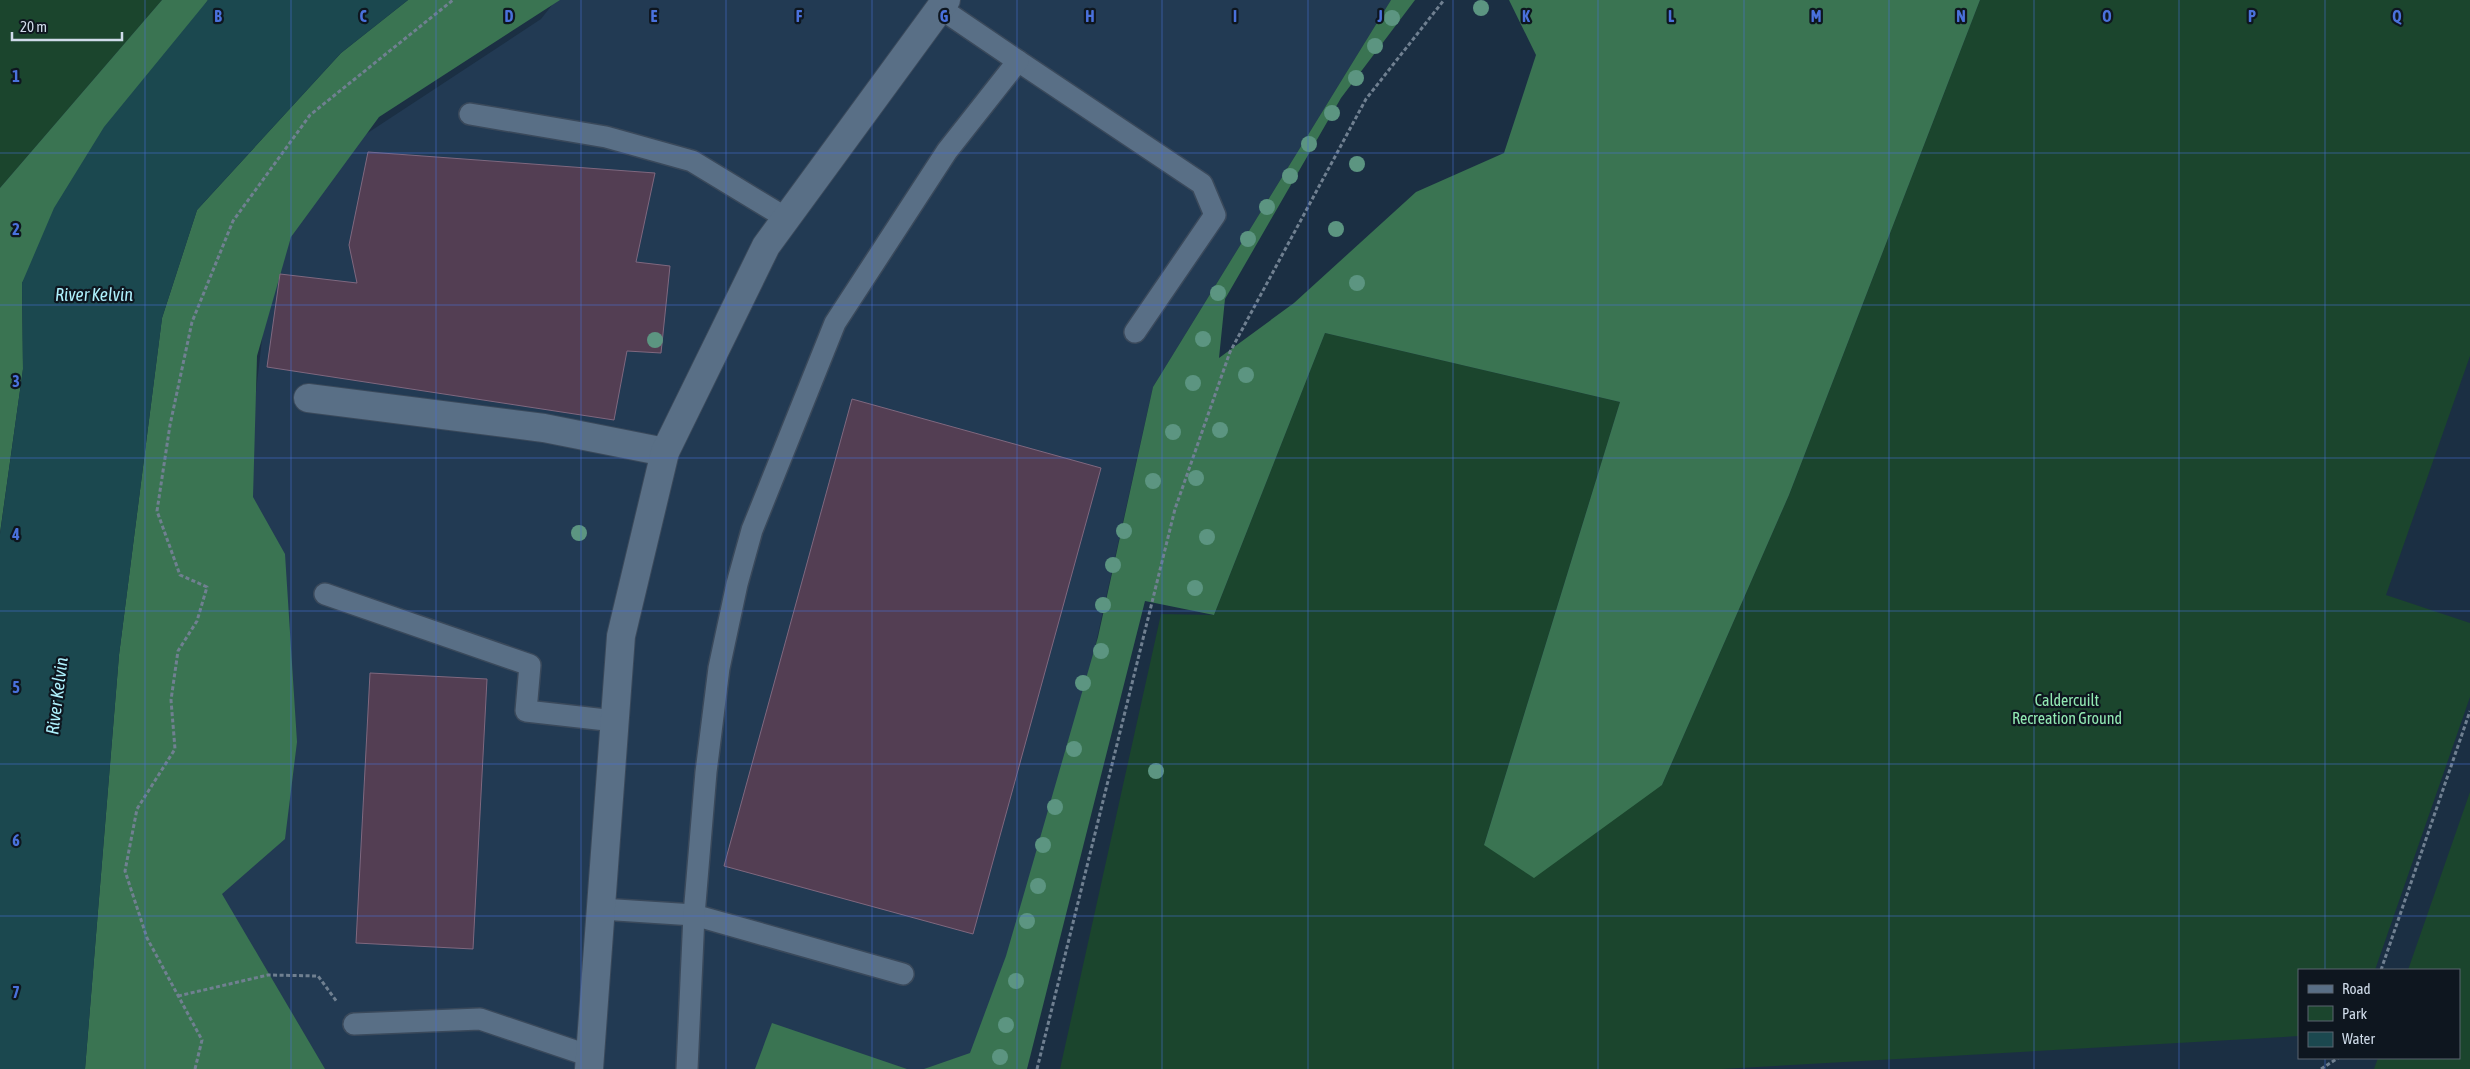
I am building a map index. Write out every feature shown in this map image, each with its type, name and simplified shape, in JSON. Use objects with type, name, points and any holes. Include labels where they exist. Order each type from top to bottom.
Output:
[{"type":"street","points":[[589,1063],[621,636],[665,452],[766,246],[943,4]]},
{"type":"street","points":[[308,398],[544,428],[665,452]]},
{"type":"lane","points":[[943,4],[1018,61],[1202,184],[1215,215],[1135,332]]},
{"type":"lane","points":[[687,1069],[694,915],[706,772],[718,668],[737,584],[752,530],[835,323],[947,151],[1018,61]]},
{"type":"lane","points":[[470,114],[606,137],[692,161],[786,218]]},
{"type":"lane","points":[[325,594],[530,665],[526,712],[614,721]]},
{"type":"lane","points":[[601,909],[694,915],[903,974]]},
{"type":"lane","points":[[354,1024],[480,1019],[589,1063]]},
{"type":"path","points":[[195,1069],[202,1040],[147,938],[125,871],[137,809],[175,749],[171,700],[178,651],[197,621],[207,587],[180,575],[157,511],[170,425],[192,322],[233,221],[310,115],[453,0]]},
{"type":"path","points":[[1037,1069],[1175,509],[1230,352],[1366,99],[1444,0]]},
{"type":"path","points":[[2381,969],[2470,711]]},
{"type":"path","points":[[178,996],[268,975],[318,976],[354,1024]]},
{"type":"path","points":[[2321,1069],[2336,1059]]},
{"type":"shaded area","points":[[556,0],[1391,0],[1153,387],[1001,1069],[139,1069],[236,566],[268,287],[325,161],[541,19]]},
{"type":"green space","points":[[0,0],[162,0],[0,188]]},
{"type":"green space","points":[[162,0],[208,0],[22,283],[23,369],[0,533],[0,188]]},
{"type":"green space","points":[[408,0],[560,0],[379,117],[291,237],[257,356],[253,497],[285,554],[297,742],[285,839],[222,894],[325,1069],[85,1069],[119,655],[162,318],[197,210],[341,53]]},
{"type":"green space","points":[[1391,0],[1415,0],[1341,98],[1225,299],[1219,358],[1294,303],[1416,192],[1504,153],[1536,55],[1509,0],[1980,0],[1789,495],[1662,785],[1534,878],[1484,845],[1620,402],[1325,333],[1214,615],[1145,601],[1027,1069],[924,1069],[970,1053],[1006,956],[1098,637],[1153,387]]},
{"type":"green space","name":"Caldercuilt Recreation Ground","points":[[1980,0],[2470,0],[2470,356],[2386,595],[2470,623],[2470,697],[2375,969],[2298,969],[2298,1036],[1722,1069],[1060,1069],[1161,614],[1214,615],[1325,333],[1620,402],[1484,845],[1662,785],[1789,495]]},
{"type":"green space","points":[[2470,792],[2470,1069],[2374,1069],[2378,1059],[2460,1059],[2460,969],[2408,969]]},
{"type":"green space","points":[[772,1023],[907,1069],[755,1069]]},
{"type":"water","name":"River Kelvin","points":[[208,0],[408,0],[341,53],[197,210],[162,318],[119,655],[85,1069],[0,1069],[0,534],[23,369],[22,283],[54,208],[104,127]]},
{"type":"building","points":[[368,152],[655,173],[636,262],[670,266],[661,353],[627,351],[614,420],[267,367],[280,274],[357,283],[349,245]]},
{"type":"building","points":[[852,399],[1101,468],[973,934],[724,866]]},
{"type":"building","points":[[370,673],[487,679],[473,949],[356,943]]}]
